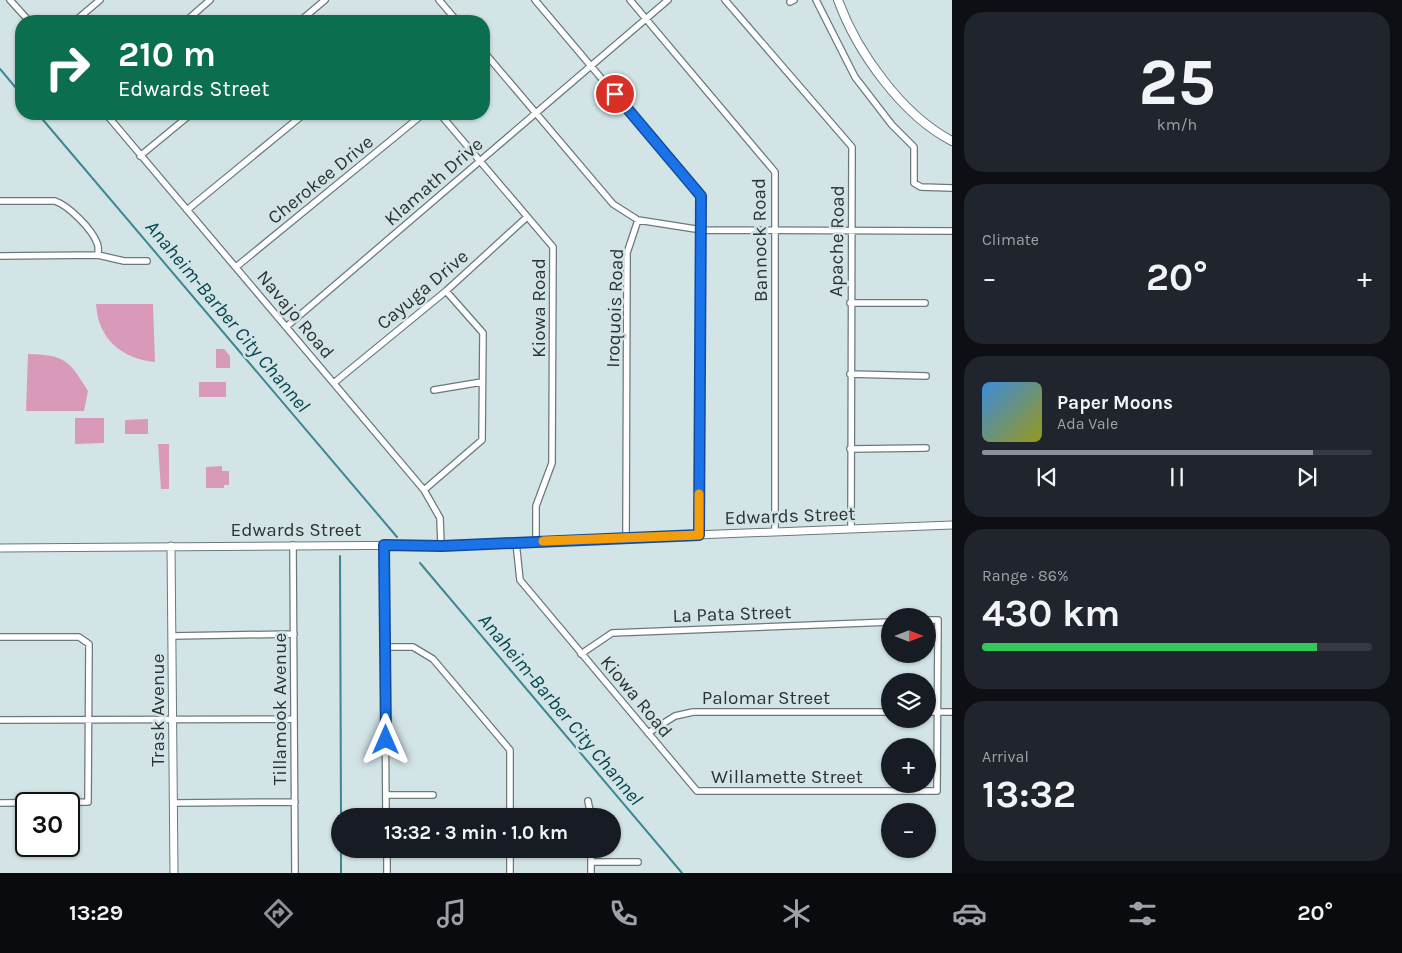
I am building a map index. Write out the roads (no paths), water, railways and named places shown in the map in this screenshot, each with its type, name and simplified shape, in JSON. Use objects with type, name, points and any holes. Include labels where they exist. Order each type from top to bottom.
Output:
[{"type":"main road","points":[[838,0],[855,37],[886,83],[916,114],[948,139]]},
{"type":"street","points":[[10,0],[24,15]]},
{"type":"street","points":[[82,15],[100,0]]},
{"type":"street","points":[[193,15],[210,0]]},
{"type":"street","points":[[307,15],[325,0]]},
{"type":"street","points":[[439,0],[452,15]]},
{"type":"street","points":[[535,0],[701,196],[699,535]]},
{"type":"street","name":"Bannock Road","points":[[630,0],[775,172],[776,532]]},
{"type":"street","name":"Klamath Drive","points":[[286,327],[668,0]]},
{"type":"street","name":"Apache Road","points":[[726,0],[852,147],[850,230],[851,528]]},
{"type":"street","points":[[816,0],[855,77],[892,125],[914,147],[914,183],[920,187],[952,188]]},
{"type":"street","points":[[490,59],[613,204],[638,220],[702,230],[952,231]]},
{"type":"street","name":"Navajo Road","points":[[111,120],[424,490],[440,518],[442,546]]},
{"type":"street","points":[[140,156],[183,120]]},
{"type":"street","points":[[187,210],[297,120]]},
{"type":"street","name":"Cherokee Drive","points":[[236,267],[416,120]]},
{"type":"street","name":"Kiowa Road","points":[[445,120],[481,159],[553,247],[552,463],[536,506],[536,542]]},
{"type":"street","points":[[0,201],[55,201],[62,203],[69,208],[98,244],[98,255]]},
{"type":"street","name":"Cayuga Drive","points":[[334,382],[446,291],[527,217]]},
{"type":"street","name":"Iroquois Road","points":[[626,538],[628,253],[638,220]]},
{"type":"street","points":[[0,256],[98,255],[124,261],[147,261]]},
{"type":"street","points":[[424,490],[482,440],[483,334],[446,291]]},
{"type":"street","points":[[850,303],[925,303]]},
{"type":"street","points":[[850,374],[926,376]]},
{"type":"street","points":[[434,390],[482,382]]},
{"type":"street","points":[[850,449],[926,448]]},
{"type":"street","name":"Edwards Street","points":[[0,548],[442,546],[952,524]]},
{"type":"street","name":"Kiowa Road","points":[[516,542],[520,580],[697,791]]},
{"type":"street","points":[[384,545],[386,808]]},
{"type":"street","name":"Trask Avenue","points":[[171,546],[174,873]]},
{"type":"street","name":"Tillamook Avenue","points":[[294,546],[295,873]]},
{"type":"street","points":[[936,620],[938,620],[937,712],[952,712]]},
{"type":"street","name":"La Pata Street","points":[[581,654],[612,633],[881,622]]},
{"type":"street","points":[[172,636],[294,634]]},
{"type":"street","points":[[0,637],[79,637],[86,640],[89,644],[88,802],[0,803]]},
{"type":"street","points":[[385,647],[413,647],[433,659],[510,750],[510,808]]},
{"type":"street","name":"Palomar Street","points":[[648,733],[675,716],[693,712],[881,712]]},
{"type":"street","name":"Willamette Street","points":[[697,791],[937,791],[937,712]]},
{"type":"street","points":[[0,720],[294,719]]},
{"type":"street","points":[[386,795],[433,795]]},
{"type":"street","points":[[588,801],[589,808]]},
{"type":"street","points":[[174,803],[295,802]]},
{"type":"street","points":[[387,858],[387,873]]},
{"type":"street","points":[[510,858],[510,873]]},
{"type":"street","points":[[591,858],[592,873]]},
{"type":"street","points":[[591,862],[638,862]]},
{"type":"waterway","name":"Anaheim-Barber City Channel","points":[[0,69],[15,87]]},
{"type":"waterway","name":"Anaheim-Barber City Channel","points":[[43,120],[397,537]]},
{"type":"waterway","points":[[340,556],[341,808]]},
{"type":"waterway","name":"Anaheim-Barber City Channel","points":[[420,563],[682,873]]},
{"type":"waterway","points":[[341,858],[341,873]]}]
